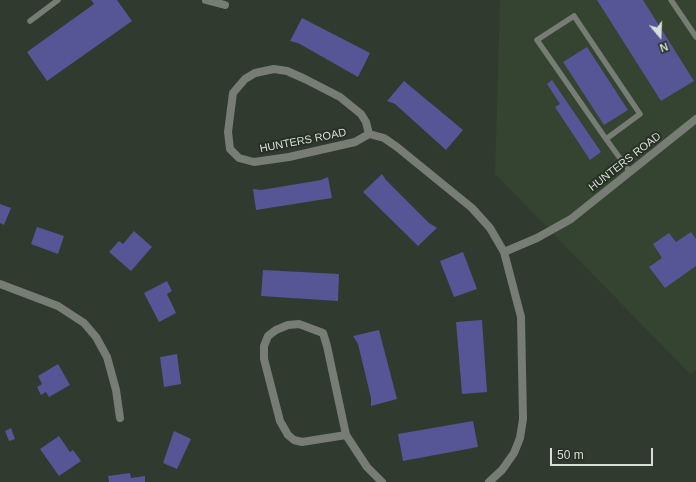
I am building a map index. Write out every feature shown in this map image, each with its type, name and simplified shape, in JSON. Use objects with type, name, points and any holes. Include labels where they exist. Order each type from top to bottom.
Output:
[{"type":"street","points":[[206,0],[225,5]]},
{"type":"street","name":"HUNTERS ROAD","points":[[274,69],[287,71],[340,97],[361,114],[366,122],[369,134],[354,142],[289,157],[254,162],[246,161],[234,155],[230,149],[228,132],[233,93],[245,79],[255,73],[274,69]]},
{"type":"street","name":"HUNTERS ROAD","points":[[504,252],[558,227],[696,120]]},
{"type":"street","points":[[369,134],[384,138],[397,147],[472,208],[490,228],[504,252],[521,317],[522,419],[520,438],[514,453],[502,470],[489,482]]},
{"type":"street","points":[[0,284],[58,306],[84,323],[96,337],[107,357],[116,390],[120,418]]},
{"type":"street","points":[[346,435],[302,442],[294,440],[288,435],[280,421],[264,358],[264,346],[268,336],[288,325],[299,324],[323,333],[346,435],[367,467],[382,482]]},
{"type":"lane","points":[[30,21],[58,0]]},
{"type":"lane","points":[[670,0],[696,37]]},
{"type":"lane","points":[[606,139],[640,114],[574,16],[537,40],[606,139],[630,172]]},
{"type":"shaded area","points":[[500,0],[696,0],[696,370],[690,374],[495,174]]},
{"type":"building","points":[[91,0],[117,0],[132,21],[47,81],[27,52],[94,4]]},
{"type":"building","points":[[597,0],[643,0],[694,81],[661,101]]},
{"type":"building","points":[[302,18],[370,53],[358,77],[298,43],[290,41]]},
{"type":"building","points":[[587,47],[628,110],[604,125],[563,62]]},
{"type":"building","points":[[552,80],[601,152],[590,160],[555,107],[560,104],[547,84]]},
{"type":"building","points":[[404,81],[463,130],[446,150],[395,104],[387,101]]},
{"type":"building","points":[[382,174],[386,180],[429,223],[437,228],[418,246],[363,192]]},
{"type":"building","points":[[328,177],[332,198],[256,210],[253,189],[261,190],[321,180]]},
{"type":"building","points":[[0,204],[11,208],[4,225],[0,223]]},
{"type":"building","points":[[37,227],[64,236],[58,254],[31,244]]},
{"type":"building","points":[[134,231],[152,247],[131,271],[109,252],[119,241],[123,244]]},
{"type":"building","points":[[691,232],[696,239],[696,266],[665,288],[649,267],[662,258],[653,244],[669,233],[676,242]]},
{"type":"building","points":[[463,252],[477,289],[454,297],[440,261]]},
{"type":"building","points":[[263,270],[339,274],[338,301],[261,296]]},
{"type":"building","points":[[167,281],[172,291],[167,294],[176,313],[159,322],[144,293]]},
{"type":"building","points":[[482,320],[487,392],[462,394],[456,322]]},
{"type":"building","points":[[379,330],[397,399],[371,406],[371,398],[358,344],[353,336]]},
{"type":"building","points":[[177,354],[181,384],[164,387],[160,357]]},
{"type":"building","points":[[58,364],[70,385],[49,397],[46,392],[41,395],[37,387],[42,384],[38,376]]},
{"type":"building","points":[[473,421],[478,447],[403,461],[398,434]]},
{"type":"building","points":[[11,428],[15,439],[9,441],[5,431]]},
{"type":"building","points":[[174,431],[191,439],[177,469],[163,463]]},
{"type":"building","points":[[59,436],[70,452],[73,450],[81,461],[59,476],[40,449]]},
{"type":"building","points":[[130,473],[131,478],[145,476],[145,482],[109,482],[108,476]]}]
